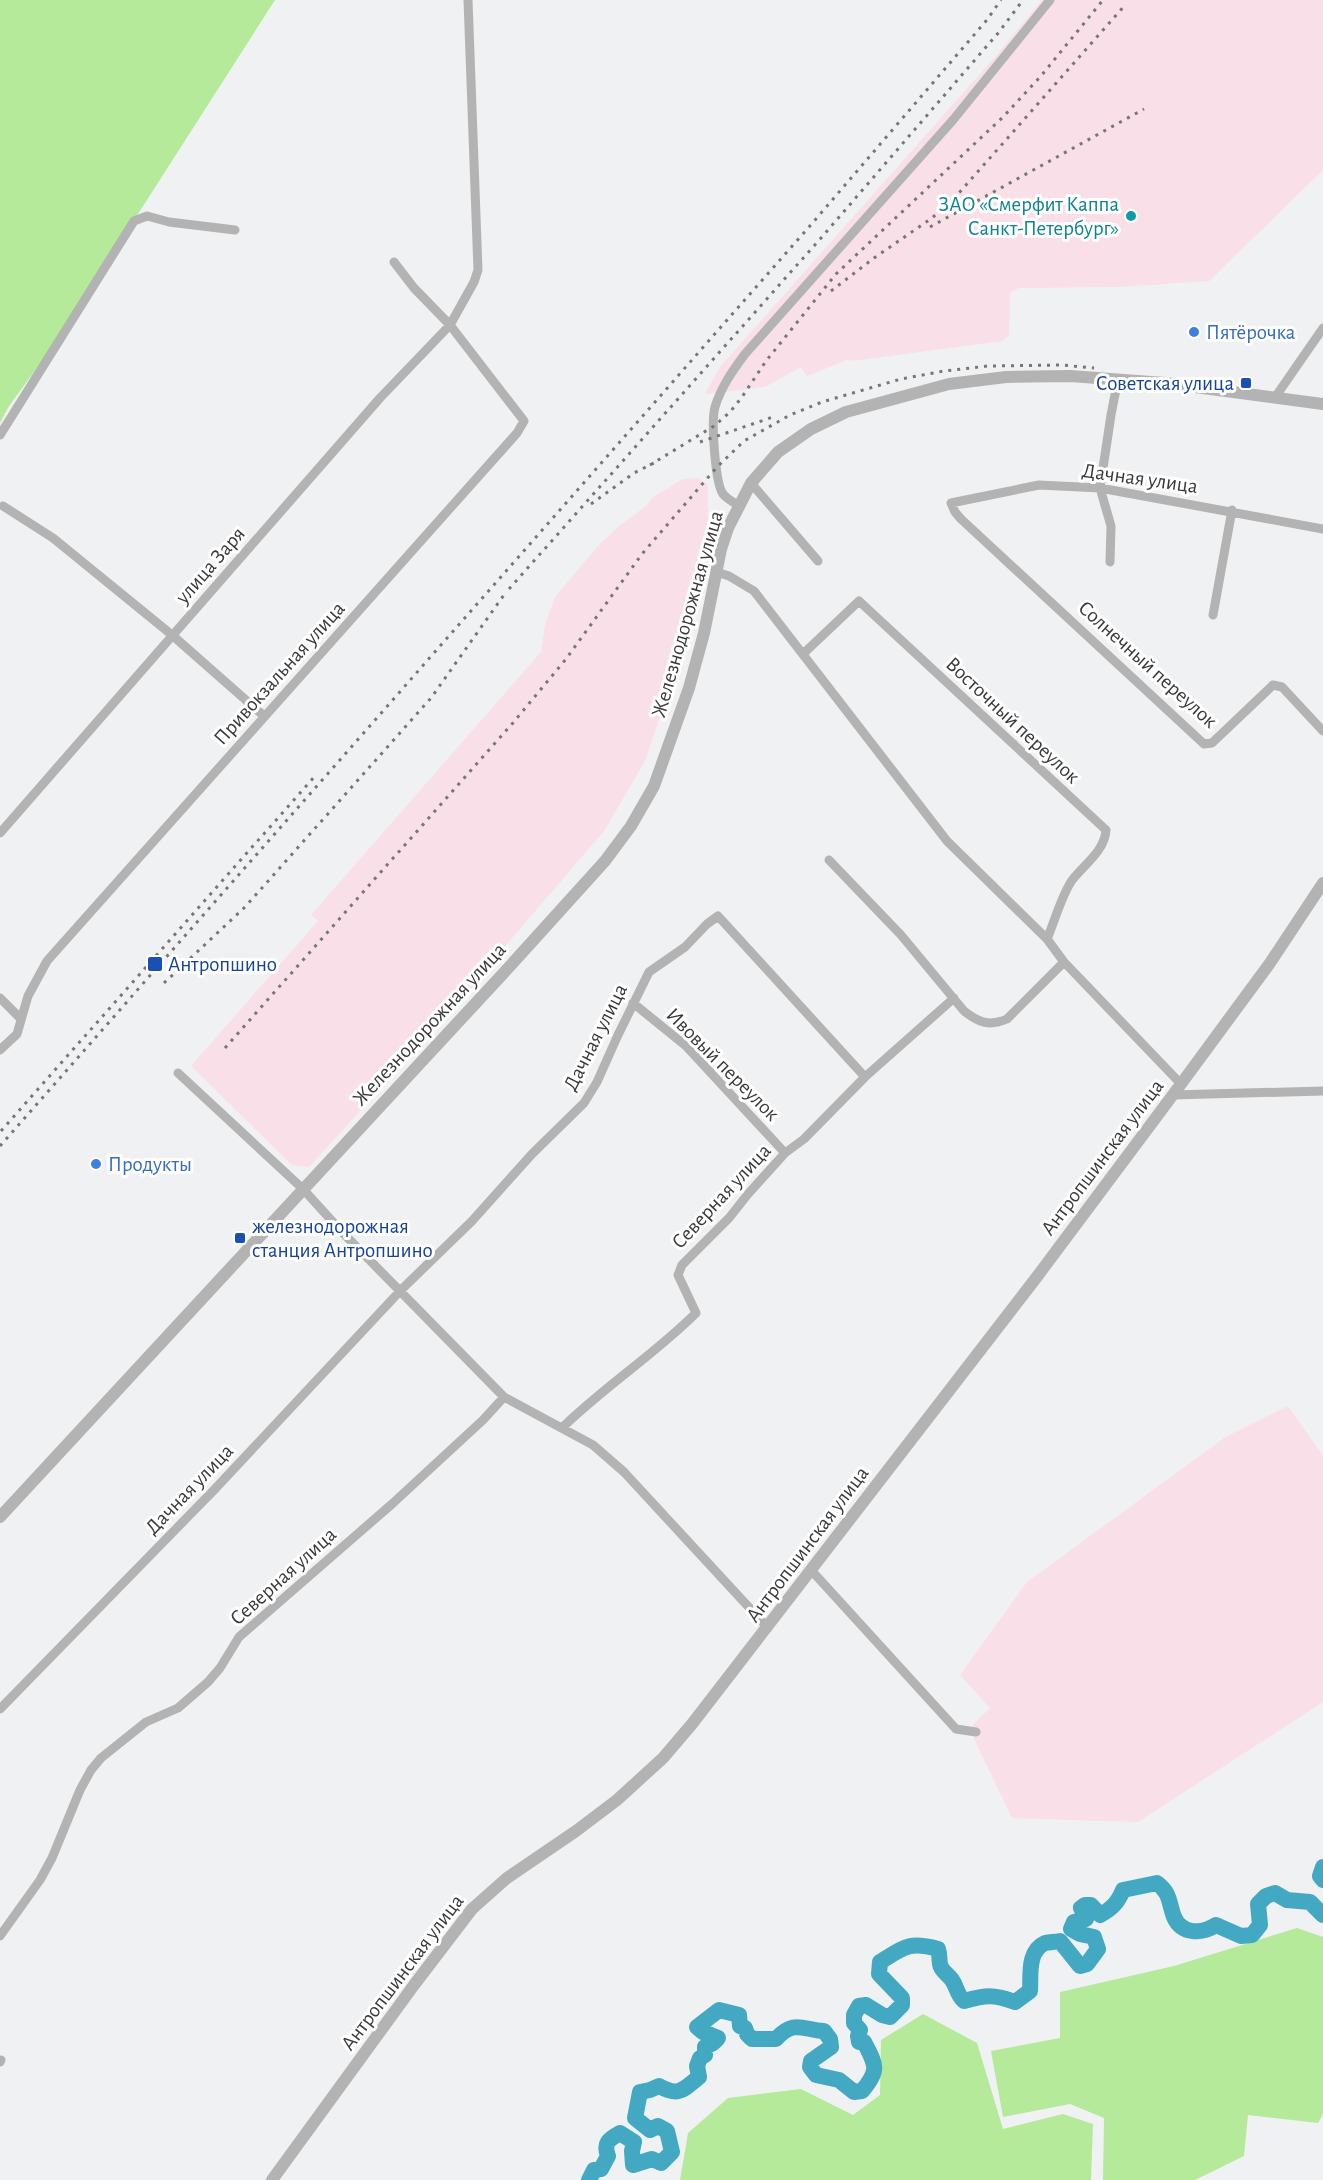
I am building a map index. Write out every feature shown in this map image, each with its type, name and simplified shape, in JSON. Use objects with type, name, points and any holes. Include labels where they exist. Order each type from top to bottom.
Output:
[{"type":"street","name":"улица Заря","points":[[0,833],[380,398],[450,325],[474,282],[478,270],[468,0]]},
{"type":"street","points":[[738,505],[723,495],[714,434],[714,409],[732,372],[745,354],[953,120],[1050,0]]},
{"type":"street","points":[[0,435],[134,221],[147,216],[169,222],[235,230]]},
{"type":"street","points":[[394,262],[414,288],[450,325]]},
{"type":"street","name":"Привокзальная улица","points":[[0,1050],[17,1034],[28,996],[47,961],[517,433],[524,421],[450,325]]},
{"type":"street","points":[[1276,396],[1323,328]]},
{"type":"street","name":"Железнодорожная улица","points":[[0,1517],[574,896],[605,861],[631,826],[654,786],[689,688],[704,633],[721,549],[738,505],[751,483],[778,452],[811,429],[846,412],[901,396],[972,380],[1006,377],[1070,376],[1165,382],[1323,404]]},
{"type":"street","points":[[1110,561],[1111,526],[1101,488],[1105,450],[1118,379]]},
{"type":"street","points":[[751,483],[818,561]]},
{"type":"street","name":"Дачная улица","points":[[951,503],[1039,485],[1101,488],[1232,510],[1323,529]]},
{"type":"street","name":"Солнечный переулок","points":[[951,503],[961,519],[1204,744],[1212,743],[1274,685],[1282,687],[1323,731]]},
{"type":"street","points":[[1,506],[53,538],[172,635],[264,717]]},
{"type":"street","points":[[1213,615],[1232,510]]},
{"type":"street","points":[[716,572],[729,576],[754,591],[947,841],[1047,939],[1064,962],[1182,1084]]},
{"type":"street","name":"Восточный переулок","points":[[804,653],[859,601],[1106,830],[1106,839],[1099,850],[1071,881],[1047,939]]},
{"type":"street","points":[[829,860],[901,935],[964,1011],[975,1020],[996,1024],[1007,1020],[1064,962]]},
{"type":"street","name":"Антропшинская улица","points":[[272,2180],[472,1909],[507,1878],[576,1831],[616,1800],[663,1758],[693,1724],[1182,1084],[1270,963],[1323,883]]},
{"type":"street","name":"Дачная улица","points":[[0,1709],[214,1490],[401,1290],[472,1221],[532,1154],[584,1103],[597,1082],[649,972],[685,947],[707,924],[718,916],[865,1077]]},
{"type":"street","points":[[0,998],[21,1019]]},
{"type":"street","name":"Северная улица","points":[[563,1428],[584,1407],[675,1334],[696,1313],[678,1275],[682,1265],[729,1218],[785,1153],[804,1139],[865,1077],[954,998]]},
{"type":"street","name":"Ивовый переулок","points":[[633,1003],[686,1046],[785,1153]]},
{"type":"street","points":[[178,1073],[303,1189],[342,1232],[504,1397],[593,1445],[624,1472],[768,1628]]},
{"type":"street","points":[[1172,1095],[1323,1091]]},
{"type":"street","name":"Северная улица","points":[[0,1936],[52,1858],[80,1790],[101,1758],[146,1722],[178,1708],[208,1682],[239,1638],[392,1504],[483,1420],[504,1397]]},
{"type":"street","points":[[811,1570],[956,1729],[976,1732]]},
{"type":"shaded area","points":[[1042,0],[1323,0],[1323,170],[1209,281],[1119,287],[1019,288],[1010,293],[1009,336],[1002,341],[847,360],[807,376],[801,367],[765,387],[705,394],[720,367],[995,57]]},
{"type":"shaded area","points":[[698,478],[708,485],[708,527],[695,614],[645,761],[604,831],[501,951],[495,946],[489,952],[498,960],[309,1167],[292,1165],[191,1066],[318,921],[311,915],[541,652],[545,625],[555,597],[597,547],[619,526],[646,506],[653,497],[683,479]]},
{"type":"shaded area","points":[[1288,1406],[1323,1456],[1323,1702],[1138,1822],[1012,1818],[974,1739],[973,1725],[990,1708],[960,1675],[1027,1582],[1227,1436]]},
{"type":"green space","points":[[0,0],[275,0],[56,342],[9,406],[0,423]]},
{"type":"green space","points":[[1297,1928],[1323,1937],[1323,2114],[1318,2123],[1248,2115],[1244,2156],[1195,2180],[1103,2180],[1104,2118],[1070,2104],[1003,2117],[991,2051],[1060,2038],[1060,1992],[1174,1966]]},
{"type":"green space","points":[[923,2014],[977,2043],[1003,2129],[1063,2114],[1093,2124],[1091,2180],[680,2180],[688,2133],[728,2098],[801,2089],[853,2115],[880,2095],[881,2040]]},
{"type":"waterway","points":[[1323,1867],[1320,1876],[1323,1880]]},
{"type":"waterway","points":[[589,2180],[594,2170],[601,2169],[608,2156],[606,2148],[608,2142],[620,2133],[634,2142],[633,2165],[652,2159],[661,2163],[672,2152],[667,2131],[658,2126],[650,2130],[635,2118],[640,2092],[659,2086],[671,2091],[680,2090],[699,2077],[697,2066],[700,2058],[705,2055],[705,2047],[718,2038],[697,2027],[719,2010],[739,2015],[740,2026],[745,2028],[752,2039],[776,2039],[794,2027],[824,2031],[830,2039],[831,2047],[811,2061],[810,2067],[816,2075],[839,2080],[854,2092],[862,2091],[872,2078],[874,2067],[864,2042],[859,2042],[860,2030],[854,2023],[854,2015],[859,2006],[866,2005],[890,2017],[902,2005],[902,1998],[879,1974],[880,1962],[907,1947],[920,1946],[938,1949],[943,1971],[952,1980],[964,2001],[990,1996],[1015,2002],[1030,1991],[1030,1971],[1033,1958],[1035,1952],[1045,1943],[1060,1941],[1080,1966],[1087,1964],[1098,1949],[1094,1937],[1071,1929],[1074,1922],[1086,1919],[1081,1908],[1085,1905],[1091,1905],[1100,1915],[1104,1913],[1114,1905],[1123,1890],[1157,1883],[1167,1894],[1178,1923],[1187,1930],[1193,1931],[1205,1930],[1216,1925],[1241,1936],[1252,1935],[1260,1925],[1258,1904],[1266,1896],[1275,1893],[1287,1900],[1310,1902],[1323,1915]]},
{"type":"railway","points":[[0,1146],[809,227],[986,21],[1001,0]]},
{"type":"railway","points":[[509,589],[821,238],[999,32],[1023,0]]},
{"type":"railway","points":[[650,465],[714,426],[730,412],[766,361],[836,274],[1003,117],[1041,76],[1103,0]]},
{"type":"railway","points":[[831,291],[932,218],[959,193],[1126,4]]},
{"type":"railway","points":[[930,227],[1144,109]]},
{"type":"railway","points":[[225,1048],[512,724],[566,659],[642,554],[717,467],[744,441],[790,415],[822,402],[901,379],[988,366],[1062,365],[1094,368]]},
{"type":"railway","points":[[700,442],[773,417]]},
{"type":"railway","points":[[591,504],[634,473],[656,462]]},
{"type":"railway","points":[[164,983],[245,907],[431,698],[506,592]]},
{"type":"railway","points":[[1,1131],[315,776]]},
{"type":"place","name":"ЗАО «Смерфит Каппа Санкт-Петербург»","points":[[1131,216]]},
{"type":"place","name":"Пятёрочка","points":[[1194,332]]},
{"type":"place","name":"Советская улица","points":[[1246,383]]},
{"type":"place","name":"Антропшино","points":[[155,964]]},
{"type":"place","name":"Продукты","points":[[96,1164]]},
{"type":"place","name":"железнодорожная станция Антропшино","points":[[240,1238]]}]
